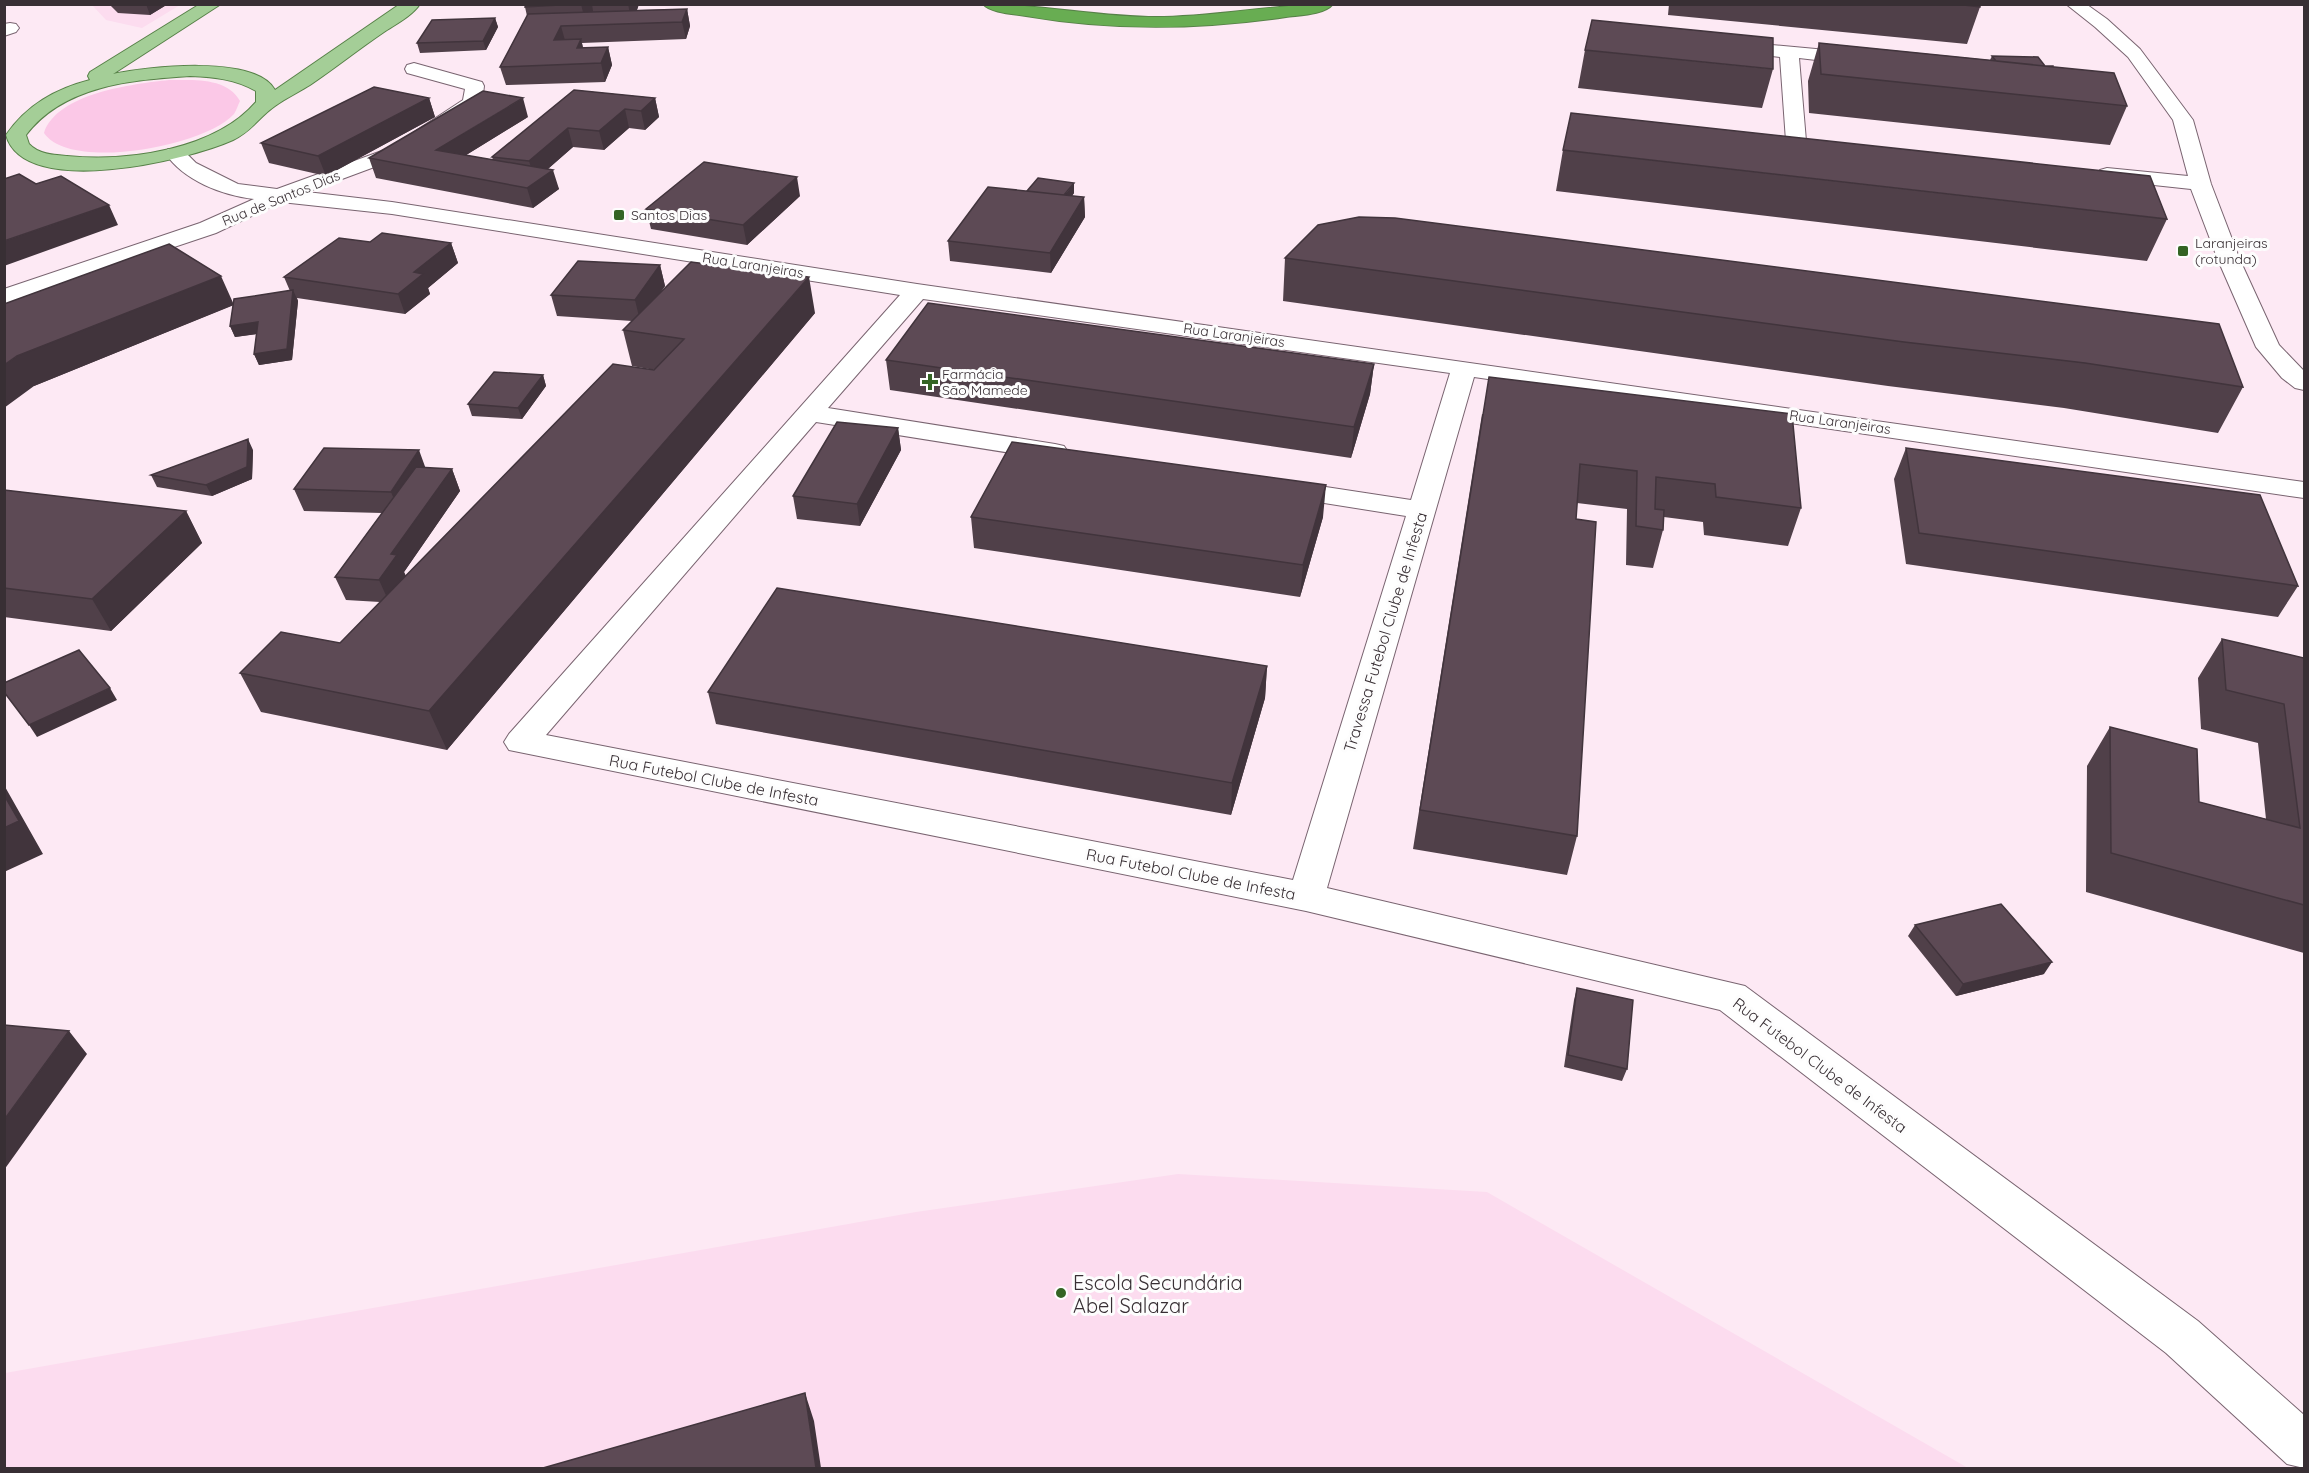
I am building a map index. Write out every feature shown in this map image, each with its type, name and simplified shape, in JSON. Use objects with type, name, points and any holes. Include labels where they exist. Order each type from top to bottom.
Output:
[{"type":"highway","points":[[991,4],[1043,15],[1162,22],[1212,21],[1311,8],[1325,4]]},
{"type":"main road","points":[[87,88],[98,75],[213,4]]},
{"type":"main road","points":[[266,103],[265,89],[250,79],[224,72],[190,70],[150,73],[87,88],[44,105],[24,120],[10,136],[22,148],[40,158],[72,163],[111,163],[175,153],[228,134],[254,119],[266,103],[303,81],[412,4]]},
{"type":"street","points":[[2074,4],[2101,23],[2134,54],[2183,120],[2200,184],[2229,260],[2268,347],[2291,373],[2304,383]]},
{"type":"street","points":[[1707,44],[1880,61]]},
{"type":"street","points":[[1789,52],[1796,141]]},
{"type":"street","name":"Rua de Santos Dias","points":[[4,297],[208,228],[279,195],[397,152],[472,103],[475,86],[414,69]]},
{"type":"street","points":[[1773,138],[1820,143]]},
{"type":"street","name":"Rua Laranjeiras","points":[[175,153],[189,167],[233,189],[392,208],[917,291],[2304,490]]},
{"type":"street","points":[[2087,172],[2200,184]]},
{"type":"street","name":"Rua Futebol Clube de Infesta","points":[[917,291],[521,742],[1306,897],[1731,998],[2182,1337],[2304,1447]]},
{"type":"street","name":"Travessa Futebol Clube de Infesta","points":[[1306,897],[1464,368]]},
{"type":"street","points":[[808,413],[1079,456]]},
{"type":"street","points":[[1256,484],[1421,510]]},
{"type":"shaded area","points":[[92,5],[180,5],[142,28],[106,20]]},
{"type":"shaded area","points":[[169,80],[199,80],[218,84],[234,93],[240,101],[234,114],[219,126],[196,136],[138,150],[108,153],[81,151],[58,145],[44,133],[52,119],[64,108],[80,100],[117,88]]},
{"type":"shaded area","name":"Escola Secundária Abel Salazar","points":[[1178,1174],[1487,1192],[1968,1468],[5,1468],[5,1373],[916,1212]]},
{"type":"building","points":[[526,4],[578,4],[525,7]]},
{"type":"building","points":[[1955,4],[1980,4],[1980,7]]},
{"type":"building","points":[[687,9],[682,22],[561,26],[554,40],[581,39],[577,48],[608,47],[601,63],[500,67],[528,14]]},
{"type":"building","points":[[495,18],[483,41],[417,43],[432,20]]},
{"type":"building","points":[[1592,20],[1773,38],[1773,69],[1585,50]]},
{"type":"building","points":[[1819,43],[2114,73],[2127,106],[1821,74]]},
{"type":"building","points":[[1992,56],[2038,57],[2045,66],[2053,67],[1996,61]]},
{"type":"building","points":[[374,87],[429,98],[318,156],[261,143]]},
{"type":"building","points":[[574,90],[655,98],[641,111],[625,109],[599,131],[568,128],[529,161],[492,157]]},
{"type":"building","points":[[483,91],[523,98],[436,150],[553,170],[527,188],[369,158]]},
{"type":"building","points":[[1571,113],[2150,176],[2167,219],[1563,150]]},
{"type":"building","points":[[704,162],[797,177],[743,225],[646,209]]},
{"type":"building","points":[[19,174],[36,184],[61,176],[109,205],[4,241],[4,179]]},
{"type":"building","points":[[1038,178],[1074,183],[1064,195],[1027,191]]},
{"type":"building","points":[[988,187],[1084,197],[1050,253],[948,241]]},
{"type":"building","points":[[1359,217],[1395,218],[2219,324],[2243,387],[2085,363],[1904,342],[1285,258],[1318,225]]},
{"type":"building","points":[[382,233],[451,243],[414,272],[423,274],[398,294],[284,277],[339,238],[370,242]]},
{"type":"building","points":[[169,244],[221,276],[17,356],[4,365],[4,304]]},
{"type":"building","points":[[578,261],[660,265],[635,300],[551,295]]},
{"type":"building","points":[[691,262],[809,277],[429,711],[240,673],[281,632],[340,643],[613,364],[654,370],[684,339],[623,330]]},
{"type":"building","points":[[293,290],[287,349],[254,354],[258,322],[230,326],[234,299]]},
{"type":"building","points":[[928,303],[1374,364],[1354,427],[886,360]]},
{"type":"building","points":[[494,372],[543,375],[518,408],[468,404]]},
{"type":"building","points":[[1489,377],[1792,414],[1801,508],[1716,497],[1715,484],[1656,477],[1655,509],[1664,510],[1663,530],[1636,526],[1637,471],[1580,464],[1576,519],[1596,522],[1577,836],[1420,810]]},
{"type":"building","points":[[837,422],[898,428],[857,504],[793,496]]},
{"type":"building","points":[[248,439],[247,467],[206,485],[151,475]]},
{"type":"building","points":[[1012,442],[1326,485],[1303,565],[971,517]]},
{"type":"building","points":[[324,448],[419,450],[391,492],[294,489]]},
{"type":"building","points":[[1906,448],[2260,495],[2298,586],[1919,533]]},
{"type":"building","points":[[416,467],[452,469],[391,554],[397,555],[379,580],[335,577]]},
{"type":"building","points":[[4,490],[186,511],[92,599],[4,588]]},
{"type":"building","points":[[777,588],[1267,666],[1232,783],[708,692]]},
{"type":"building","points":[[2222,639],[2304,658],[2304,905],[2111,853],[2110,727],[2197,749],[2199,802],[2300,828],[2284,704],[2226,690]]},
{"type":"building","points":[[79,650],[110,688],[29,725],[4,692],[4,683]]},
{"type":"building","points":[[4,795],[19,821],[4,828]]},
{"type":"building","points":[[2001,904],[2052,962],[1963,984],[1915,925]]},
{"type":"building","points":[[1577,988],[1633,1000],[1627,1069],[1568,1055]]},
{"type":"building","points":[[4,1025],[69,1031],[4,1120]]},
{"type":"building","points":[[805,1393],[816,1468],[543,1468]]},
{"type":"place","name":"Santos Dias","points":[[619,215]]},
{"type":"place","name":"Laranjeiras (rotunda)","points":[[2183,251]]},
{"type":"place","name":"Farmácia São Mamede","points":[[930,382]]},
{"type":"place","name":"Escola Secundária Abel Salazar","points":[[1061,1293]]}]
